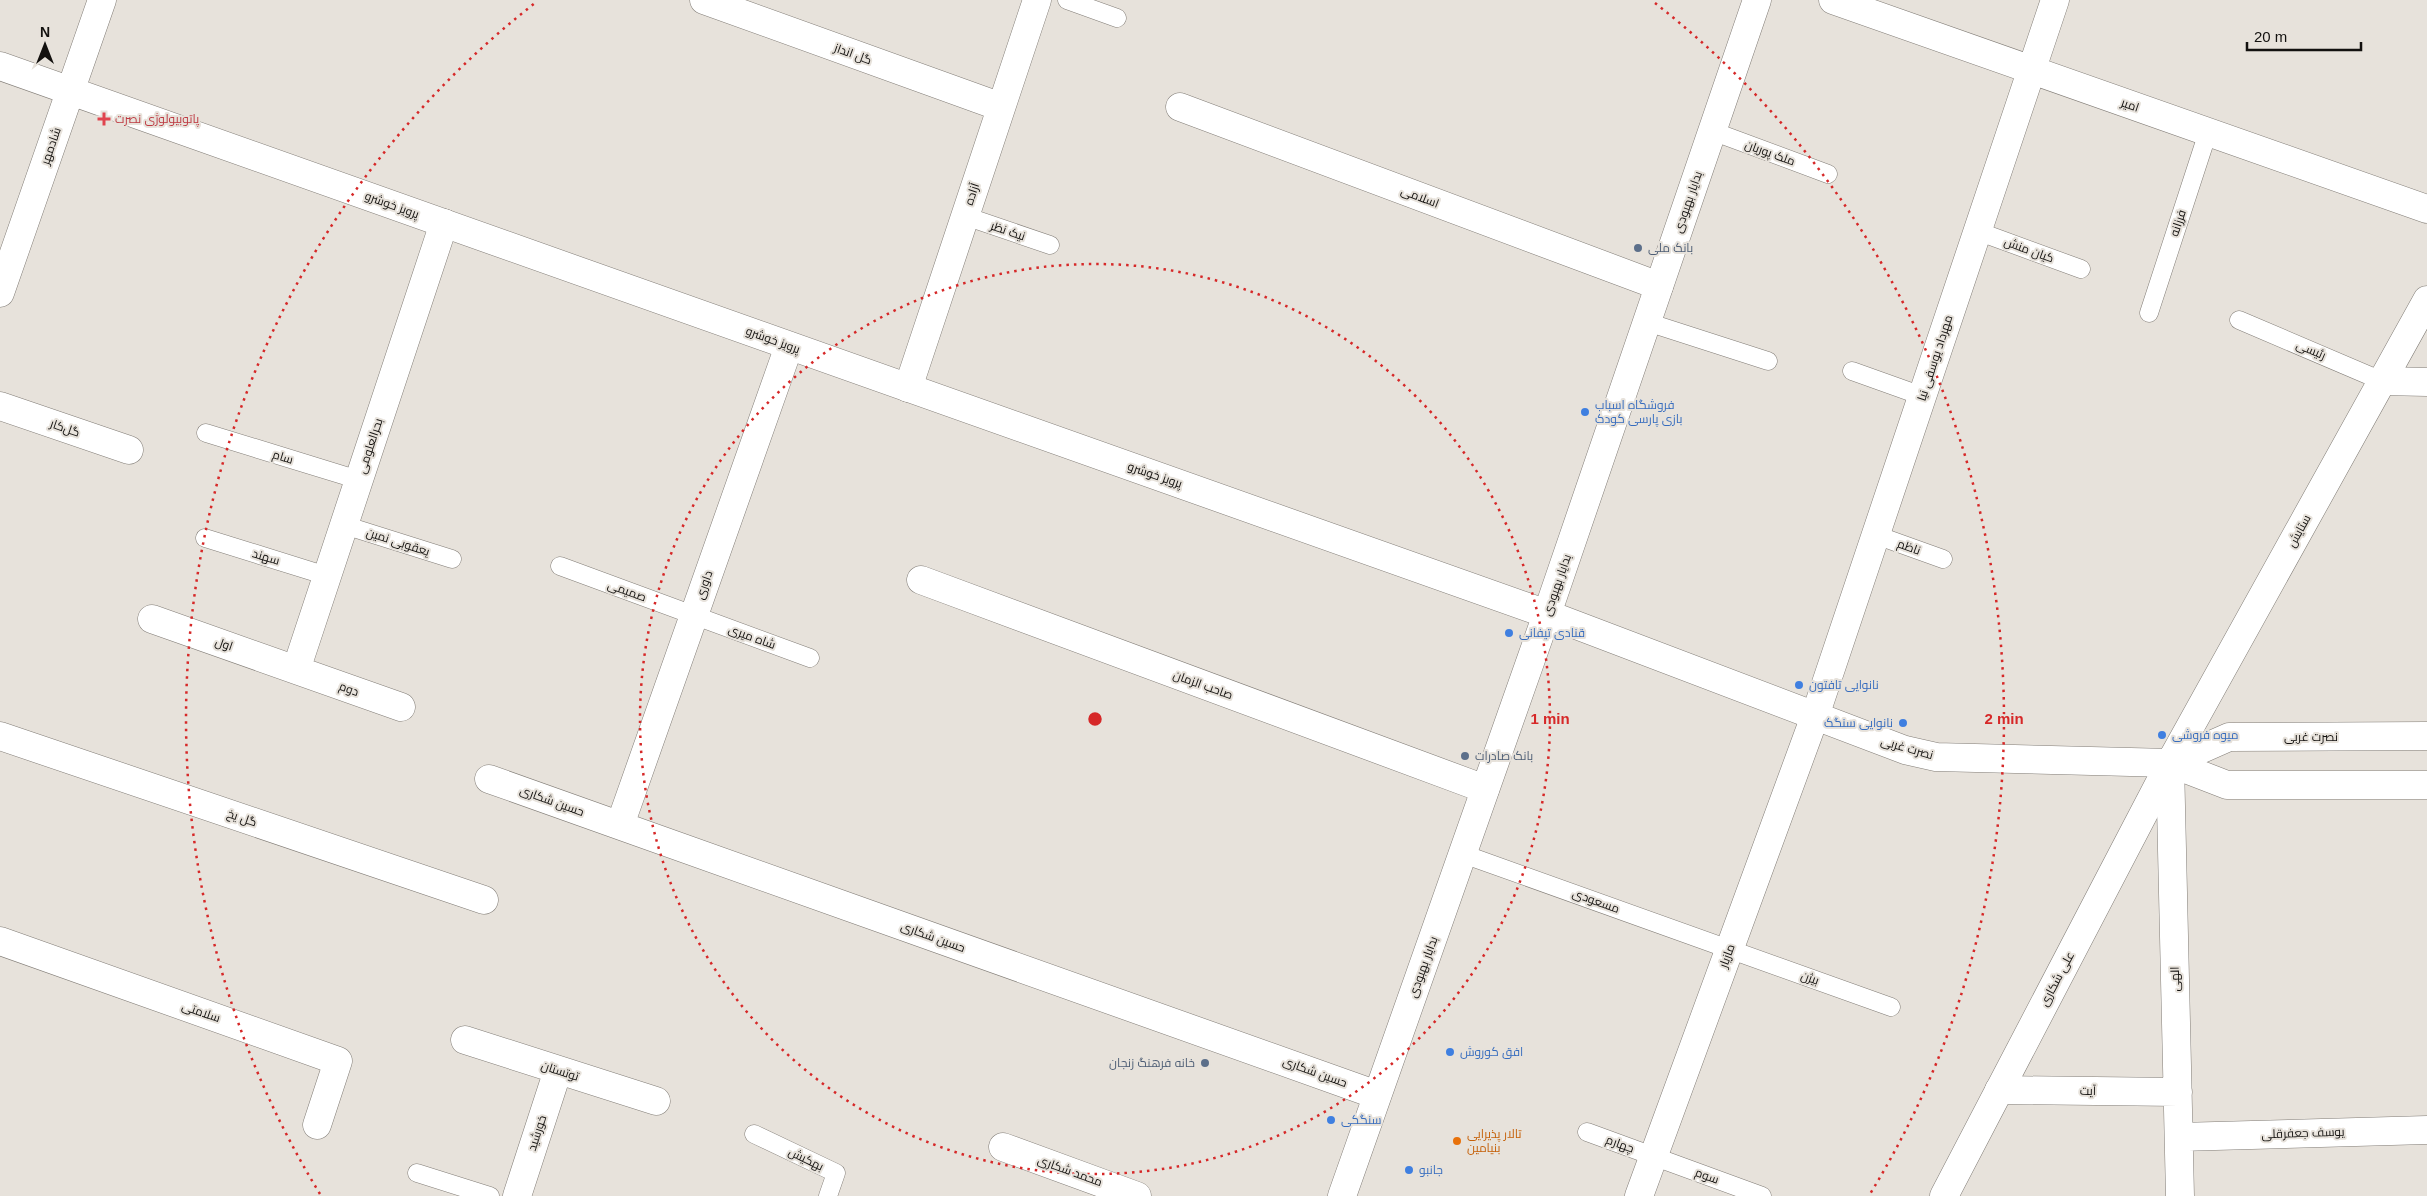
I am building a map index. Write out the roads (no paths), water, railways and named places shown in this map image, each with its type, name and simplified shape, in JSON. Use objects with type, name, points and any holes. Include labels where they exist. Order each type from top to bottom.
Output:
[{"type":"street","name":"شادمهر","points":[[0,293],[102,0]]},
{"type":"street","name":"گل انداز","points":[[704,0],[1001,107]]},
{"type":"street","name":"آزاده","points":[[908,388],[1037,0]]},
{"type":"street","name":"امیر","points":[[1833,0],[2427,209]]},
{"type":"street","name":"مهرداد یوسفی نیا","points":[[1815,716],[2055,0]]},
{"type":"street","name":"بدایار بهبودی","points":[[1342,1196],[1547,614],[1712,131],[1754,1]]},
{"type":"street","name":"پرویز خوشرو","points":[[0,66],[1547,614]]},
{"type":"street","name":"اسلامی","points":[[1180,107],[1659,286]]},
{"type":"street","name":"بحرالعلومی","points":[[296,670],[444,223]]},
{"type":"street","name":"ستایش","points":[[2170,763],[2427,300]]},
{"type":"street","name":"داوری","points":[[620,825],[789,346]]},
{"type":"street","points":[[2382,381],[2427,382]]},
{"type":"street","name":"گل‌کار","points":[[0,406],[129,450]]},
{"type":"street","name":"صاحب الزمان","points":[[921,580],[1485,789]]},
{"type":"street","name":"نصرت غربی","points":[[1547,614],[1906,750],[1936,757],[2170,763],[2227,785],[2427,785]]},
{"type":"street","name":"اول","points":[[152,619],[296,670]]},
{"type":"street","name":"دوم","points":[[296,670],[401,708]]},
{"type":"street","name":"مازیار","points":[[1638,1196],[1815,716]]},
{"type":"street","name":"گل یخ","points":[[0,736],[484,900]]},
{"type":"street","name":"نصرت غربی","points":[[2170,763],[2229,737],[2427,736]]},
{"type":"street","name":"علی شکاری","points":[[1944,1196],[2170,763]]},
{"type":"street","name":"الهی","points":[[2170,763],[2180,1196]]},
{"type":"street","name":"حسین شکاری","points":[[489,779],[1377,1094]]},
{"type":"street","name":"سلامتی","points":[[0,941],[338,1060],[316,1125]]},
{"type":"street","name":"توتستان","points":[[465,1040],[656,1102]]},
{"type":"street","name":"خورشید","points":[[516,1196],[558,1070]]},
{"type":"street","name":"آیت","points":[[1999,1090],[2178,1092]]},
{"type":"street","name":"یوسف جعفرقلی","points":[[2178,1137],[2427,1130]]},
{"type":"street","name":"محمد شکاری","points":[[1002,1147],[1137,1196]]},
{"type":"lane","points":[[1067,0],[1117,18]]},
{"type":"lane","name":"ملک پوریان","points":[[1712,131],[1828,174]]},
{"type":"lane","name":"فرزانه","points":[[2149,313],[2208,132]]},
{"type":"lane","name":"نیک نظر","points":[[965,216],[1050,245]]},
{"type":"lane","name":"کیان منش","points":[[1977,232],[2081,269]]},
{"type":"lane","name":"رئیسی","points":[[2239,320],[2382,381]]},
{"type":"lane","points":[[1647,322],[1768,361]]},
{"type":"lane","points":[[1852,371],[1922,396]]},
{"type":"lane","name":"سام","points":[[206,433],[359,480]]},
{"type":"lane","name":"یعقوبی نمین","points":[[344,525],[452,559]]},
{"type":"lane","name":"ناظم","points":[[1876,535],[1943,559]]},
{"type":"lane","name":"سهند","points":[[205,538],[327,576]]},
{"type":"lane","name":"صمیمی","points":[[560,566],[694,615]]},
{"type":"lane","name":"شاه میری","points":[[694,615],[810,658]]},
{"type":"lane","name":"مسعودی","points":[[1463,854],[1730,948]]},
{"type":"lane","name":"بیژن","points":[[1730,948],[1891,1007]]},
{"type":"lane","name":"چهارم","points":[[1587,1132],[1653,1156]]},
{"type":"lane","name":"بهکیش","points":[[754,1134],[836,1173],[828,1196]]},
{"type":"lane","name":"سوم","points":[[1653,1156],[1762,1196]]},
{"type":"lane","points":[[417,1173],[490,1196]]},
{"type":"place","name":"پاتوبیولوژی نصرت","points":[[104,119]]},
{"type":"place","name":"بانک ملی","points":[[1638,248]]},
{"type":"place","name":"فروشگاه اسباب بازی پارسی کودک","points":[[1585,412]]},
{"type":"place","name":"قنادی تیفانی","points":[[1509,633]]},
{"type":"place","name":"نانوایی تافتون","points":[[1799,685]]},
{"type":"place","name":"نانوایی سنگک","points":[[1903,723]]},
{"type":"place","name":"میوه فروشی","points":[[2162,735]]},
{"type":"place","name":"بانک صادرات","points":[[1465,756]]},
{"type":"place","name":"افق کوروش","points":[[1450,1052]]},
{"type":"place","name":"خانه فرهنگ زنجان","points":[[1205,1063]]},
{"type":"place","name":"سنگکی","points":[[1331,1120]]},
{"type":"place","name":"تالار پذیرایی بنیامین","points":[[1457,1141]]},
{"type":"place","name":"جانبو","points":[[1409,1170]]}]
